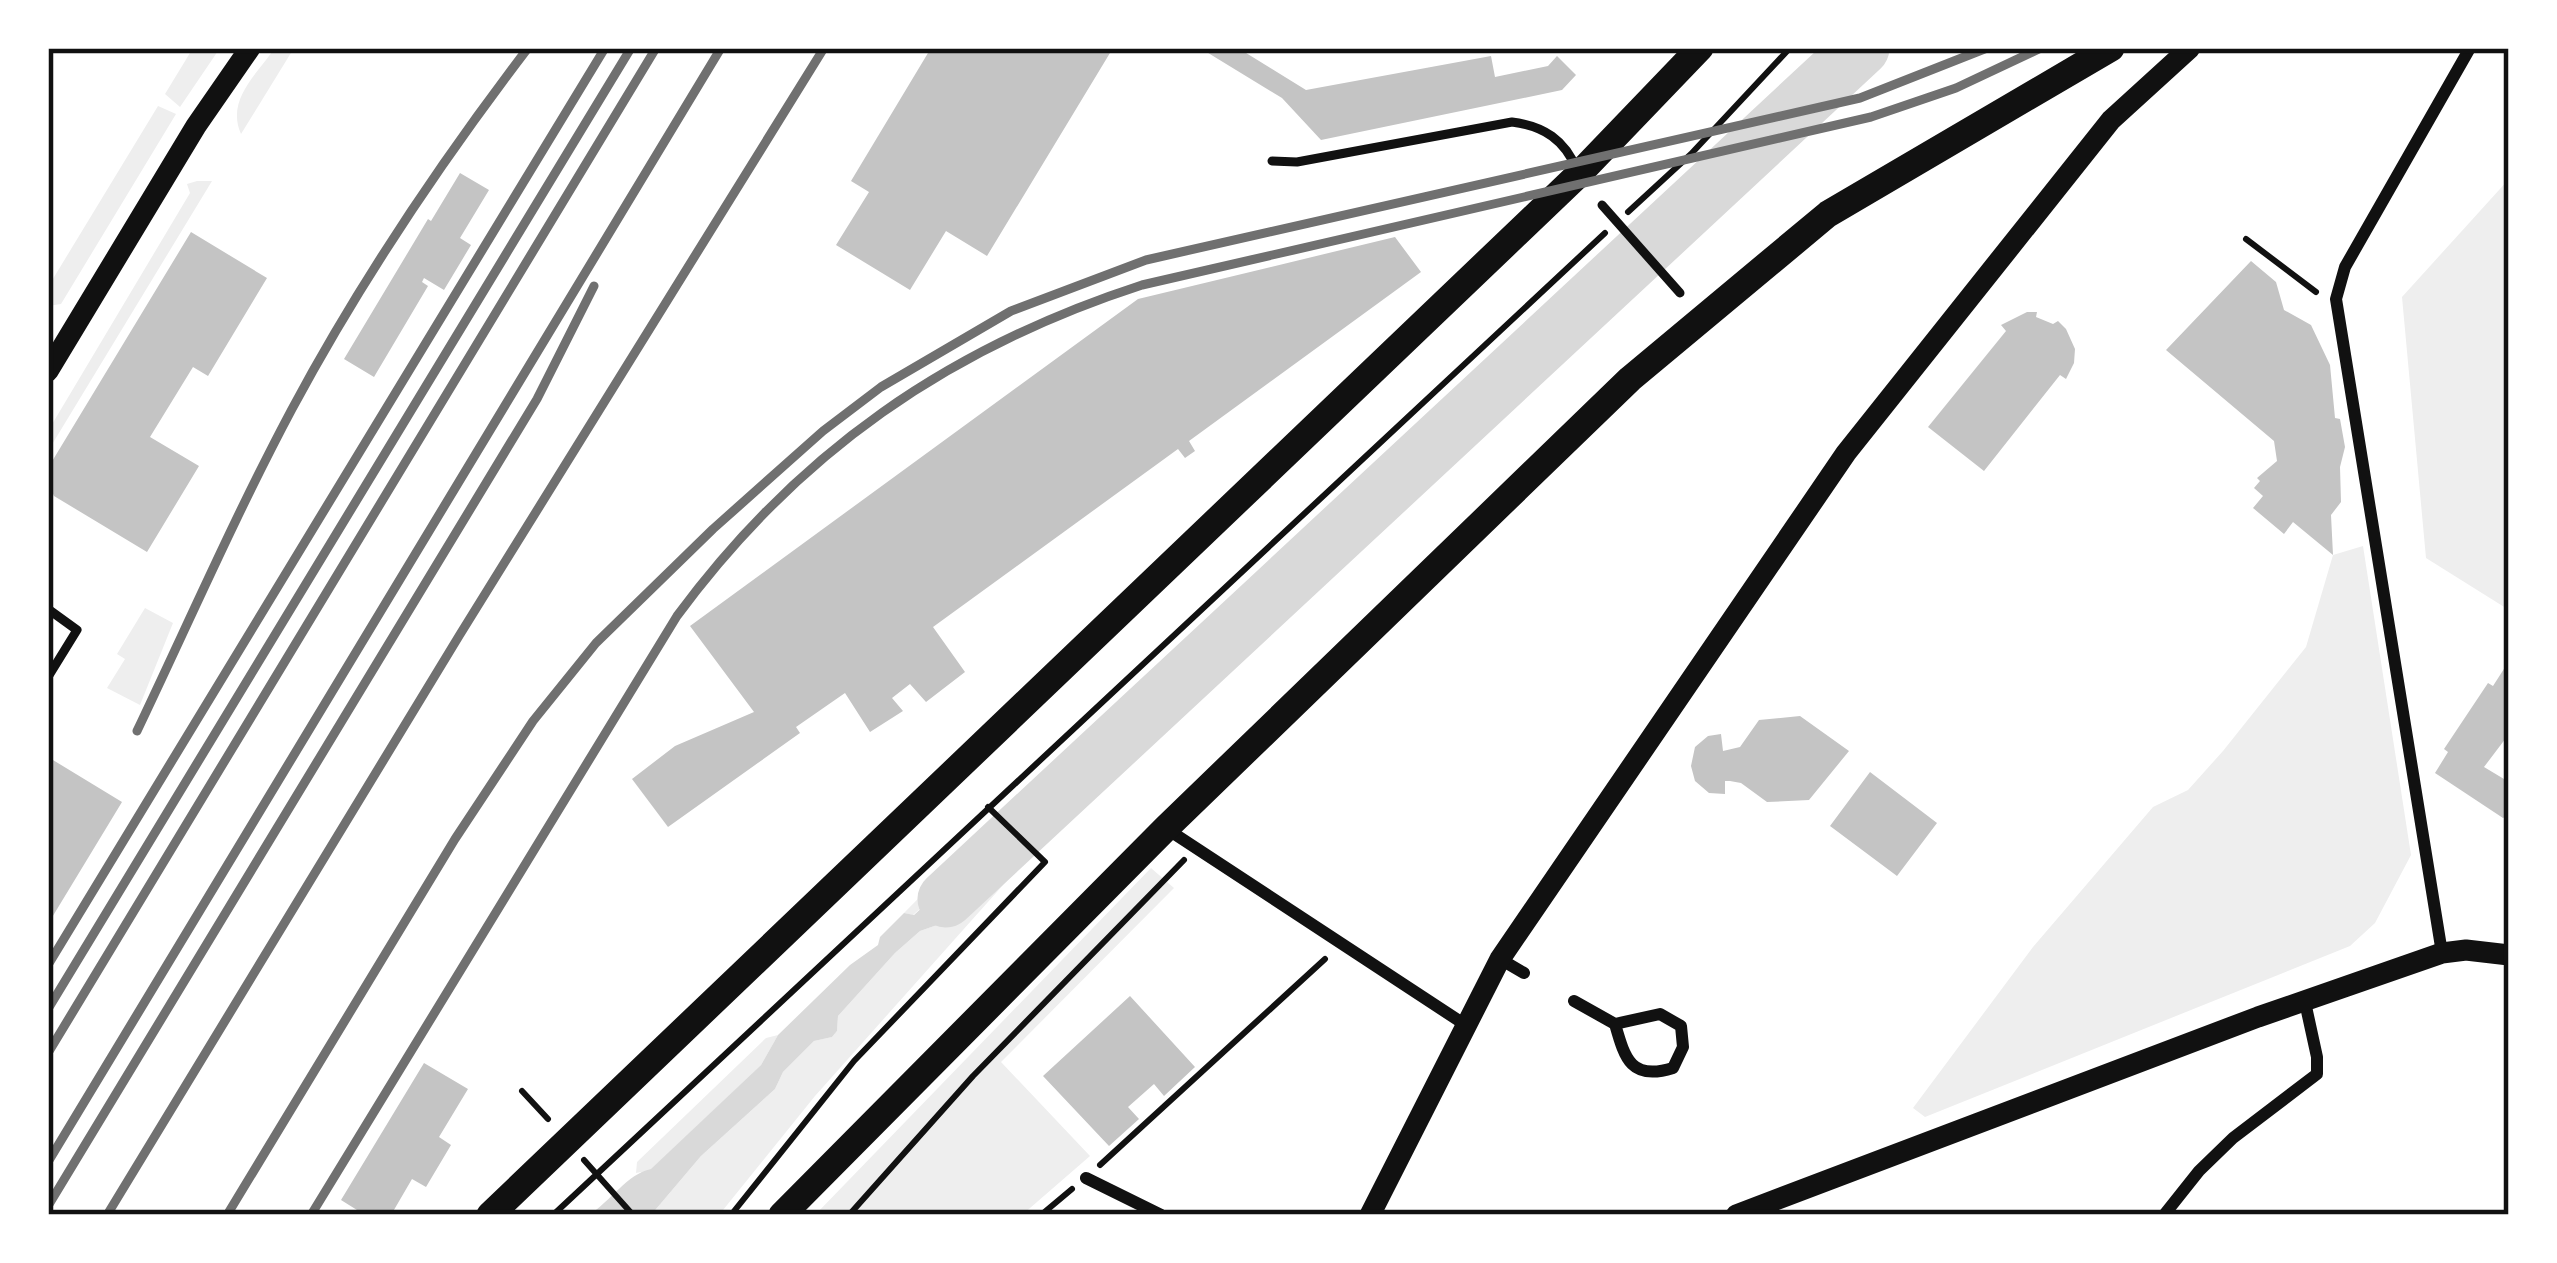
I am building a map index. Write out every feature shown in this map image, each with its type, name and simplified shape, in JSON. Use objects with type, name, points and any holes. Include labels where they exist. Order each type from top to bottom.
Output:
[{"type":"main road","points":[[490,1215],[1579,174],[1700,48]]},
{"type":"main road","points":[[782,1215],[1166,828],[1688,327],[1828,214],[2110,48]]},
{"type":"street","points":[[48,370],[196,126],[250,48]]},
{"type":"street","points":[[1370,1215],[1500,959],[1846,453],[2110,120],[2189,48]]},
{"type":"street","points":[[2442,953],[2336,299],[2345,267],[2470,48]]},
{"type":"street","points":[[1166,828],[1464,1024]]},
{"type":"street","points":[[1736,1215],[2442,953],[2466,950],[2509,955]]},
{"type":"street","points":[[1500,959],[1524,973]]},
{"type":"street","points":[[1574,1001],[1615,1024],[1660,1014],[1681,1026],[1683,1047],[1673,1068],[1652,1075],[1636,1069],[1624,1054],[1615,1024]]},
{"type":"street","points":[[2164,1215],[2233,1138],[2317,1074],[2318,1057],[2305,1002]]},
{"type":"street","points":[[1086,1178],[1162,1215]]},
{"type":"lane","points":[[1272,161],[1297,162],[1512,122],[1528,124],[1569,148],[1579,174]]},
{"type":"lane","points":[[1602,205],[1680,292]]},
{"type":"lane","points":[[48,609],[77,630],[48,677]]},
{"type":"path","points":[[1624,216],[1691,154],[1790,48]]},
{"type":"path","points":[[553,1215],[1607,232]]},
{"type":"path","points":[[2246,239],[2308,289],[2336,299]]},
{"type":"path","points":[[731,1215],[854,1061],[1045,862],[988,807]]},
{"type":"path","points":[[849,1215],[973,1076],[1196,848]]},
{"type":"path","points":[[1041,1215],[1341,945]]},
{"type":"path","points":[[522,1090],[561,1133]]},
{"type":"path","points":[[575,1150],[633,1215]]},
{"type":"shaded area","points":[[193,48],[220,48],[180,107],[165,94]]},
{"type":"shaded area","points":[[275,48],[294,48],[241,134],[237,122],[240,99]]},
{"type":"shaded area","points":[[158,106],[176,114],[61,304],[48,306],[48,287]]},
{"type":"shaded area","points":[[2509,179],[2509,610],[2426,558],[2402,297]]},
{"type":"shaded area","points":[[212,181],[48,451],[48,431],[190,193],[187,184]]},
{"type":"shaded area","points":[[2363,546],[2411,855],[2375,923],[2350,946],[1925,1117],[1913,1108],[2033,947],[2153,807],[2188,790],[2223,751],[2306,647],[2333,555]]},
{"type":"shaded area","points":[[145,608],[173,623],[140,705],[107,688],[125,659],[117,654]]},
{"type":"shaded area","points":[[991,832],[1021,860],[1012,875],[994,876],[940,924],[920,931],[895,953],[838,1016],[832,1037],[814,1041],[783,1072],[775,1089],[701,1156],[651,1215],[589,1215],[634,1176],[651,1169],[761,1065],[778,1035],[850,965],[878,945],[904,913],[914,915],[976,858],[980,841]]},
{"type":"shaded area","points":[[980,841],[976,858],[913,915],[904,913]]},
{"type":"shaded area","points":[[1151,868],[1174,888],[1001,1062],[1090,1156],[1022,1215],[815,1215]]},
{"type":"shaded area","points":[[1012,875],[815,1096],[719,1215],[651,1215],[701,1156],[775,1089],[783,1072],[814,1041],[832,1037],[838,1016],[895,953],[920,931],[940,924],[994,876]]},
{"type":"shaded area","points":[[778,1035],[761,1065],[651,1170],[636,1173],[637,1162],[766,1038]]},
{"type":"building","points":[[931,48],[1113,48],[987,256],[946,231],[910,290],[836,245],[869,192],[851,181]]},
{"type":"building","points":[[1200,48],[1238,48],[1306,90],[1491,56],[1495,77],[1548,66],[1557,56],[1576,75],[1562,90],[1321,140],[1282,98]]},
{"type":"building","points":[[460,173],[489,190],[460,238],[471,245],[444,290],[424,278],[428,286],[374,377],[344,359]]},
{"type":"building","points":[[191,232],[267,278],[208,376],[193,367],[150,437],[199,466],[147,552],[54,496],[48,468]]},
{"type":"building","points":[[1395,237],[1421,272],[1189,441],[1195,451],[1185,458],[1178,449],[933,627],[965,672],[926,702],[910,684],[892,698],[903,711],[870,732],[845,693],[796,727],[800,733],[668,827],[632,779],[675,746],[754,712],[690,626],[1138,299]]},
{"type":"building","points":[[2251,261],[2276,282],[2284,310],[2311,325],[2330,365],[2335,418],[2340,419],[2345,447],[2341,502],[2331,515],[2333,555],[2293,522],[2284,534],[2253,508],[2263,496],[2254,488],[2260,481],[2257,478],[2277,461],[2274,441],[2166,350]]},
{"type":"building","points":[[2037,312],[2036,317],[2053,324],[2058,321],[2066,329],[2075,349],[2074,363],[2066,379],[2060,375],[1984,471],[1928,427],[2006,331],[2001,325]]},
{"type":"building","points":[[2509,661],[2509,734],[2484,767],[2509,782],[2509,815],[2503,818],[2435,773],[2448,752],[2444,749],[2488,683],[2493,686]]},
{"type":"building","points":[[1800,716],[1849,751],[1809,800],[1767,802],[1741,783],[1730,781],[1725,781],[1725,794],[1709,793],[1695,781],[1691,766],[1695,747],[1708,736],[1721,734],[1723,751],[1740,747],[1759,720]]},
{"type":"building","points":[[48,757],[122,802],[48,924]]},
{"type":"building","points":[[1870,772],[1937,823],[1897,876],[1830,826]]},
{"type":"building","points":[[1130,996],[1195,1067],[1164,1096],[1154,1084],[1128,1107],[1139,1119],[1109,1146],[1043,1076]]},
{"type":"building","points":[[424,1063],[468,1089],[439,1137],[451,1145],[426,1187],[412,1179],[391,1215],[365,1215],[341,1200]]},
{"type":"waterway","points":[[946,899],[1861,48]]},
{"type":"railway","points":[[137,731],[251,489],[318,362],[403,224],[528,48]]},
{"type":"railway","points":[[48,965],[605,48]]},
{"type":"railway","points":[[48,1009],[631,48]]},
{"type":"railway","points":[[48,1053],[656,48]]},
{"type":"railway","points":[[48,1162],[721,48]]},
{"type":"railway","points":[[107,1215],[824,48]]},
{"type":"railway","points":[[227,1215],[455,839],[533,721],[596,643],[713,529],[823,431],[881,387],[1011,311],[1146,260],[1860,98],[1987,48]]},
{"type":"railway","points":[[311,1215],[677,616],[773,504],[882,413],[1005,340],[1142,285],[1871,117],[1956,88],[2041,48]]},
{"type":"railway","points":[[48,1206],[537,399],[594,286]]}]
